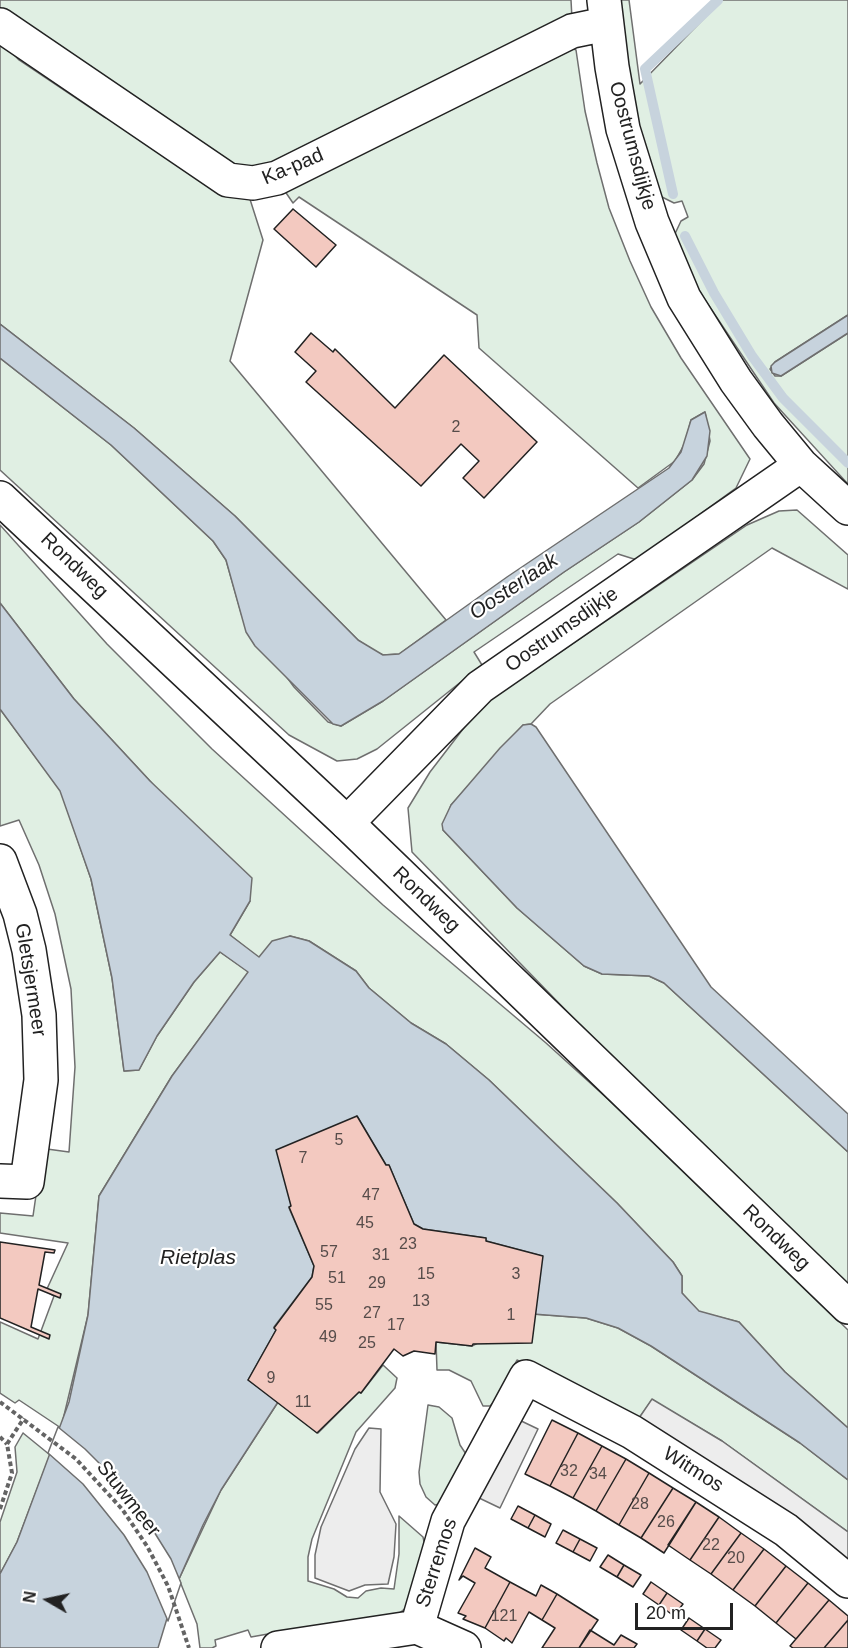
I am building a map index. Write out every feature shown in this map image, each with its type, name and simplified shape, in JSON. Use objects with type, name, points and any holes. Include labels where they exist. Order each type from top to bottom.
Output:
[{"type":"street","name":"Ka-pad","points":[[0,25],[228,180],[253,183],[278,178],[572,31],[605,12]]},
{"type":"street","name":"Oostrumsdijkje","points":[[605,12],[623,129],[663,253],[684,298],[718,353],[768,425],[801,465],[848,508]]},
{"type":"street","name":"Oostrumsdijkje","points":[[347,823],[480,687],[801,465]]},
{"type":"street","name":"Rondweg","points":[[0,498],[347,823],[848,1307]]},
{"type":"street","name":"Gletsjermeer","points":[[0,861],[20,914],[29,950],[39,1015],[41,1080],[27,1182],[0,1181]]},
{"type":"street","name":"Witmos","points":[[526,1377],[632,1432],[661,1450],[786,1530],[848,1581]]},
{"type":"street","name":"Sterremos","points":[[278,1648],[417,1627],[448,1521],[526,1377]]},
{"type":"street","points":[[417,1627],[464,1648]]},
{"type":"path","name":"Stuwmeer","points":[[0,1402],[41,1430],[93,1474],[122,1509],[147,1546],[177,1607],[189,1648]]},
{"type":"path","points":[[7,1444],[24,1418]]},
{"type":"path","points":[[0,1437],[7,1444],[12,1473],[0,1509]]},
{"type":"green space","points":[[0,0],[571,0],[572,19],[277,167],[234,169],[0,13]]},
{"type":"green space","points":[[618,0],[629,0],[640,84],[722,0],[848,0],[848,315],[775,362],[770,369],[775,376],[781,376],[848,333],[848,484],[774,403],[695,285],[673,238],[681,221],[688,217],[682,201],[674,203],[656,194],[631,93]]},
{"type":"green space","points":[[0,40],[19,60],[104,117],[143,133],[248,193],[263,240],[230,361],[446,620],[399,654],[383,655],[358,640],[235,516],[134,428],[0,324]]},
{"type":"green space","points":[[570,47],[576,50],[585,111],[609,208],[630,261],[651,307],[681,358],[750,459],[736,488],[637,560],[618,554],[474,652],[482,665],[377,749],[357,759],[337,761],[289,735],[0,470],[0,358],[111,445],[213,541],[226,560],[242,616],[294,687],[328,722],[341,726],[383,701],[564,572],[639,522],[692,480],[704,464],[710,441],[705,412],[691,420],[685,443],[675,461],[638,488],[479,348],[477,315],[299,197],[293,203],[282,187]]},
{"type":"green space","points":[[797,510],[848,555],[848,589],[772,548],[550,704],[531,724],[523,725],[451,805],[443,830],[517,908],[584,966],[602,974],[649,976],[664,983],[848,1152],[848,1284],[620,1066],[412,852],[408,808],[430,772],[463,729],[490,700],[747,525],[779,511]]},
{"type":"green space","points":[[0,525],[107,644],[212,749],[383,905],[546,1043],[609,1100],[848,1330],[848,1428],[785,1372],[739,1322],[699,1312],[682,1293],[682,1276],[673,1262],[617,1203],[489,1080],[446,1044],[411,1023],[369,988],[356,971],[309,941],[290,936],[259,958],[230,935],[250,901],[150,781],[74,699],[0,603]]},
{"type":"green space","points":[[0,709],[61,791],[91,879],[112,978],[124,1071],[139,1070],[157,1036],[194,982],[220,952],[249,972],[172,1076],[99,1196],[88,1315],[61,1428],[19,1400],[15,1403],[0,1393],[0,1322],[38,1339],[54,1296],[46,1291],[68,1243],[0,1233],[0,1213],[33,1216],[42,1154],[47,1149],[69,1152],[75,1067],[71,989],[55,914],[39,865],[19,820],[0,826]]},
{"type":"green space","points":[[533,1314],[586,1318],[618,1328],[651,1346],[800,1443],[848,1480],[848,1532],[722,1441],[652,1400],[637,1421],[517,1360],[496,1400],[490,1406],[483,1406],[471,1381],[449,1370],[437,1370],[436,1342],[472,1346]]},
{"type":"green space","points":[[383,1365],[397,1378],[395,1388],[356,1432],[312,1539],[308,1557],[308,1581],[334,1589],[347,1597],[358,1598],[366,1591],[381,1588],[394,1589],[399,1554],[399,1516],[423,1537],[425,1546],[407,1607],[397,1615],[384,1619],[307,1627],[251,1637],[248,1630],[215,1640],[216,1646],[212,1648],[200,1648],[197,1624],[179,1579],[221,1490],[278,1402],[318,1433],[359,1392],[361,1393]]},
{"type":"green space","points":[[428,1405],[439,1407],[452,1418],[460,1445],[466,1454],[444,1503],[435,1505],[426,1497],[420,1484],[419,1472]]},
{"type":"green space","points":[[23,1433],[50,1455],[17,1542],[0,1574],[0,1522],[17,1472],[15,1447]]},
{"type":"shaded area","points":[[652,1399],[722,1441],[848,1532],[848,1562],[637,1421]]},
{"type":"shaded area","points":[[515,1418],[538,1429],[500,1508],[477,1497]]},
{"type":"shaded area","points":[[369,1428],[381,1429],[380,1492],[396,1524],[394,1557],[388,1584],[365,1585],[349,1591],[315,1578],[315,1555],[321,1527],[355,1449]]},
{"type":"water","points":[[848,315],[848,333],[781,376],[772,373],[771,366],[775,362]]},
{"type":"water","name":"Oosterlaak","points":[[0,324],[134,428],[235,516],[358,640],[383,655],[399,654],[507,577],[669,468],[681,452],[691,420],[705,412],[710,431],[707,456],[692,480],[639,522],[564,572],[383,701],[341,726],[333,724],[255,646],[246,632],[226,560],[213,541],[111,445],[0,358]]},
{"type":"water","name":"Rietplas","points":[[0,603],[74,699],[150,781],[252,878],[250,901],[230,935],[259,957],[272,941],[290,936],[309,941],[356,971],[369,988],[411,1023],[446,1044],[489,1080],[617,1203],[673,1262],[682,1276],[682,1293],[699,1311],[739,1322],[785,1372],[848,1428],[848,1480],[800,1443],[651,1346],[618,1328],[586,1318],[533,1314],[542,1256],[486,1241],[486,1238],[423,1229],[414,1224],[389,1165],[386,1165],[357,1116],[289,1208],[314,1266],[312,1277],[274,1327],[276,1330],[248,1380],[278,1402],[221,1490],[203,1525],[179,1579],[158,1648],[0,1648],[0,1574],[17,1542],[69,1402],[88,1315],[99,1196],[172,1076],[248,972],[220,952],[194,982],[157,1036],[139,1070],[124,1071],[112,978],[91,879],[60,791],[0,709]]},
{"type":"water","points":[[531,724],[536,727],[711,987],[848,1114],[848,1152],[664,983],[649,976],[602,974],[584,966],[517,908],[443,830],[442,824],[451,805],[500,748],[523,725]]},
{"type":"pier","points":[[58,1427],[85,1449],[118,1482],[146,1519],[171,1559],[181,1583],[168,1621],[147,1572],[124,1535],[83,1484],[48,1453]]},
{"type":"building","points":[[293,209],[336,245],[316,267],[274,229]]},
{"type":"building","points":[[311,333],[333,352],[335,349],[395,408],[444,355],[537,442],[484,498],[463,478],[479,461],[461,444],[421,486],[306,382],[316,371],[295,352]]},
{"type":"building","points":[[357,1116],[386,1165],[389,1165],[414,1224],[423,1229],[486,1238],[486,1241],[543,1256],[532,1343],[473,1344],[472,1346],[436,1342],[435,1354],[414,1351],[403,1356],[394,1349],[361,1393],[359,1392],[317,1433],[248,1380],[276,1330],[274,1328],[312,1277],[314,1266],[289,1207],[291,1206],[276,1150]]},
{"type":"building","points":[[0,1242],[55,1250],[54,1253],[45,1252],[39,1285],[61,1294],[60,1298],[38,1289],[31,1327],[50,1335],[49,1339],[0,1318]]},
{"type":"building","points":[[552,1420],[578,1433],[550,1486],[525,1474]]},
{"type":"building","points":[[578,1433],[602,1446],[573,1498],[550,1486]]},
{"type":"building","points":[[602,1446],[626,1459],[596,1511],[573,1498]]},
{"type":"building","points":[[626,1459],[649,1473],[619,1525],[596,1511]]},
{"type":"building","points":[[649,1473],[673,1488],[641,1538],[619,1525]]},
{"type":"building","points":[[673,1488],[696,1502],[664,1553],[641,1538]]},
{"type":"building","points":[[696,1502],[719,1517],[690,1560],[668,1545]]},
{"type":"building","points":[[518,1506],[535,1515],[528,1528],[511,1519]]},
{"type":"building","points":[[535,1515],[551,1524],[545,1537],[528,1528]]},
{"type":"building","points":[[719,1517],[741,1533],[711,1574],[690,1560]]},
{"type":"building","points":[[563,1530],[580,1539],[573,1552],[556,1543]]},
{"type":"building","points":[[741,1533],[764,1549],[733,1590],[711,1574]]},
{"type":"building","points":[[580,1539],[597,1548],[590,1561],[573,1552]]},
{"type":"building","points":[[475,1548],[491,1557],[485,1568],[510,1582],[485,1628],[463,1619],[466,1616],[458,1613],[475,1583],[463,1576],[459,1580]]},
{"type":"building","points":[[764,1549],[786,1566],[755,1606],[733,1590]]},
{"type":"building","points":[[608,1555],[624,1565],[617,1577],[600,1567]]},
{"type":"building","points":[[624,1565],[641,1575],[633,1587],[617,1577]]},
{"type":"building","points":[[786,1566],[808,1583],[776,1623],[755,1606]]},
{"type":"building","points":[[510,1582],[536,1596],[541,1585],[557,1594],[542,1620],[529,1612],[512,1643],[506,1638],[504,1641],[485,1628]]},
{"type":"building","points":[[651,1582],[667,1593],[659,1605],[643,1594]]},
{"type":"building","points":[[808,1583],[829,1600],[796,1639],[776,1623]]},
{"type":"building","points":[[667,1593],[683,1604],[674,1616],[659,1605]]},
{"type":"building","points":[[557,1594],[598,1620],[579,1648],[542,1648],[555,1628],[542,1620]]},
{"type":"building","points":[[829,1600],[848,1616],[848,1620],[824,1648],[793,1648],[790,1646]]},
{"type":"building","points":[[689,1618],[705,1629],[697,1641],[681,1630]]},
{"type":"building","points":[[848,1620],[848,1648],[824,1648]]},
{"type":"building","points":[[705,1629],[721,1640],[715,1648],[707,1648],[697,1641]]},
{"type":"building","points":[[590,1630],[614,1645],[621,1635],[637,1644],[634,1648],[579,1648]]},
{"type":"waterway","points":[[673,194],[645,69],[718,0]]},
{"type":"waterway","points":[[685,236],[714,293],[752,356],[783,398],[848,463]]}]
